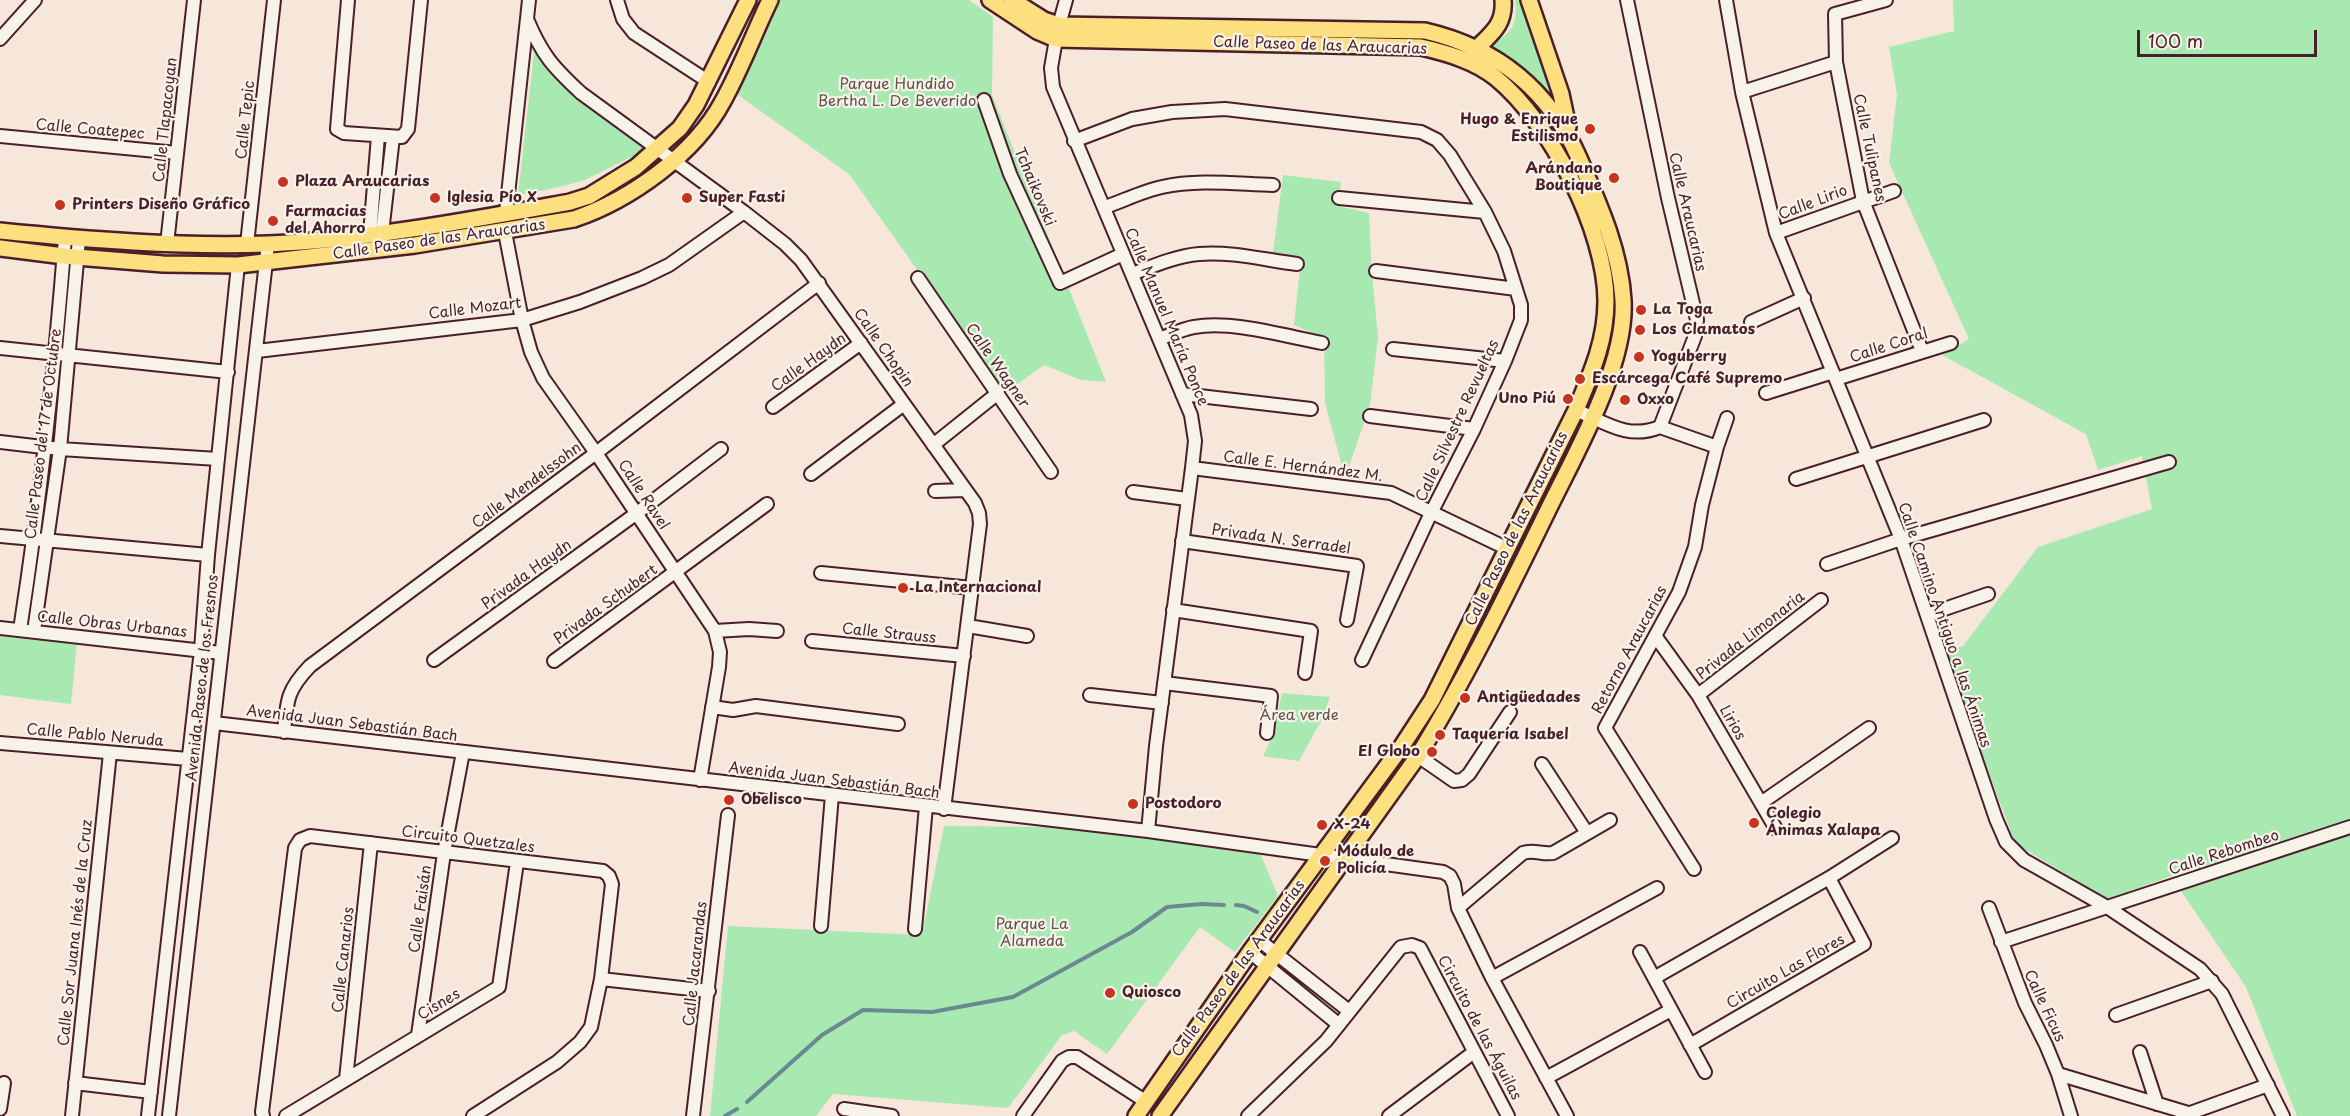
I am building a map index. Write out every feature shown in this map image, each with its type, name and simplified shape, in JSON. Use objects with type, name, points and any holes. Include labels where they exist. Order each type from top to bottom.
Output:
[{"type":"main road","name":"Calle Paseo de las Araucarias","points":[[0,231],[167,244],[268,244],[414,229],[570,202],[589,196],[636,166],[659,149],[680,128],[709,82],[748,0]]},
{"type":"main road","name":"Calle Paseo de las Araucarias","points":[[0,248],[71,257],[163,264],[238,265],[380,250],[505,232],[574,219],[597,212],[649,179],[695,141],[723,101],[770,0]]},
{"type":"main road","name":"Calle Paseo de las Araucarias","points":[[990,0],[1037,31],[1421,46],[1468,61],[1495,77],[1520,101],[1554,147],[1588,219],[1603,267],[1604,334],[1597,360],[1576,410],[1432,700],[1402,746],[1255,946],[1136,1116]]},
{"type":"main road","name":"Calle Paseo de las Araucarias","points":[[1012,0],[1044,20],[1058,32],[1360,29],[1425,31],[1454,38],[1477,48],[1506,65],[1533,88],[1553,110],[1570,136],[1604,214],[1618,266],[1623,302],[1619,339],[1612,367],[1593,417],[1521,566],[1447,708],[1418,756],[1160,1116]]},
{"type":"main road","points":[[1477,48],[1499,26],[1504,8],[1503,0]]},
{"type":"main road","points":[[1529,0],[1561,94],[1570,136]]},
{"type":"main road","points":[[1360,29],[1360,45]]},
{"type":"main road","points":[[414,229],[415,245]]},
{"type":"main road","points":[[1459,646],[1474,654]]},
{"type":"street","points":[[0,39],[35,0]]},
{"type":"street","name":"Calle Tlapacoyan","points":[[167,244],[194,0]]},
{"type":"street","name":"Calle Tepic","points":[[247,244],[274,0]]},
{"type":"street","points":[[348,0],[337,129],[344,133],[393,137],[402,137],[408,129],[421,0]]},
{"type":"street","points":[[506,213],[529,0]]},
{"type":"street","points":[[617,0],[623,19],[634,33],[709,82]]},
{"type":"street","name":"Calle Manuel María Ponce","points":[[1066,0],[1051,68],[1053,87],[1074,141],[1105,207],[1194,427],[1192,468],[1164,683],[1148,831]]},
{"type":"street","name":"Calle Araucarias","points":[[1628,0],[1668,198],[1697,320],[1695,336],[1660,426]]},
{"type":"street","name":"Calle Camino Antiguo a las Ánimas","points":[[1726,0],[1742,92],[1776,233],[1901,539],[1996,819],[2006,842],[2024,860],[2107,907],[2200,969],[2222,994],[2283,1116]]},
{"type":"street","name":"Calle Tulipanes","points":[[1886,0],[1835,14],[1836,62],[1863,201],[1922,351]]},
{"type":"street","name":"Calle Chopin","points":[[527,19],[538,48],[558,72],[581,93],[744,212],[785,244],[801,260],[979,513],[980,524],[968,626],[944,809]]},
{"type":"street","points":[[1742,92],[1836,62]]},
{"type":"street","name":"Tchaikovski","points":[[984,100],[1010,174],[1060,283],[1123,254]]},
{"type":"street","name":"Calle Silvestre Revueltas","points":[[1074,141],[1132,119],[1172,112],[1225,109],[1421,132],[1437,140],[1450,155],[1485,212],[1504,251],[1521,305],[1521,320],[1474,429],[1431,513],[1362,660]]},
{"type":"street","name":"Calle Coatepec","points":[[0,136],[177,153]]},
{"type":"street","points":[[378,136],[376,233],[380,250]]},
{"type":"street","points":[[376,233],[393,137]]},
{"type":"street","points":[[1105,207],[1159,187],[1180,184],[1203,182],[1273,185]]},
{"type":"street","name":"Calle Lirio","points":[[1776,233],[1894,190]]},
{"type":"street","points":[[1339,198],[1485,212]]},
{"type":"street","name":"Calle Mozart","points":[[257,351],[522,320],[580,302],[669,265],[744,212]]},
{"type":"street","name":"Calle Ravel","points":[[505,232],[522,320],[531,351],[543,378],[637,513],[715,632],[720,652],[719,667],[700,780]]},
{"type":"street","name":"Calle Paseo del 17 de Octubre","points":[[20,630],[60,449],[70,354],[72,238]]},
{"type":"street","name":"Avenida Paseo de los Fresnos","points":[[169,1116],[268,244]]},
{"type":"street","points":[[1132,274],[1176,258],[1199,254],[1220,254],[1297,264]]},
{"type":"street","name":"Calle Paseo del 17 de Octubre","points":[[34,631],[45,448],[71,257]]},
{"type":"street","name":"Avenida Paseo de los Fresnos","points":[[148,1116],[201,650],[208,555],[238,265]]},
{"type":"street","points":[[1376,271],[1516,289]]},
{"type":"street","name":"Calle Wagner","points":[[918,278],[1051,472]]},
{"type":"street","name":"Calle Mendelssohn","points":[[284,732],[287,698],[297,680],[310,666],[819,284]]},
{"type":"street","points":[[1751,322],[1804,298]]},
{"type":"street","points":[[1159,339],[1192,327],[1210,325],[1229,326],[1322,343]]},
{"type":"street","name":"Calle Haydn","points":[[773,407],[861,343]]},
{"type":"street","name":"Calle Coral","points":[[1766,393],[1951,343]]},
{"type":"street","points":[[0,348],[57,352],[228,372]]},
{"type":"street","points":[[1393,349],[1505,361]]},
{"type":"street","points":[[933,445],[998,393]]},
{"type":"street","points":[[1182,393],[1311,409]]},
{"type":"street","points":[[811,474],[904,404]]},
{"type":"street","points":[[1576,410],[1629,432],[1645,433],[1660,426],[1717,447]]},
{"type":"street","points":[[1370,416],[1474,429]]},
{"type":"street","name":"Retorno Araucarias","points":[[1694,869],[1605,728],[1679,592],[1695,547],[1702,505],[1727,418]]},
{"type":"street","points":[[1796,479],[1984,420]]},
{"type":"street","points":[[0,442],[45,448],[218,459]]},
{"type":"street","points":[[637,513],[722,449]]},
{"type":"street","points":[[1827,564],[1901,539],[2169,462]]},
{"type":"street","name":"Calle E. Hernández M.","points":[[1192,468],[1390,493],[1506,548]]},
{"type":"street","points":[[935,490],[965,490]]},
{"type":"street","points":[[1133,492],[1187,499]]},
{"type":"street","name":"Privada Schubert","points":[[554,662],[767,504]]},
{"type":"street","name":"Privada Haydn","points":[[434,660],[637,513]]},
{"type":"street","points":[[0,536],[208,555]]},
{"type":"street","name":"Privada N. Serradel","points":[[1182,541],[1357,566],[1347,620]]},
{"type":"street","points":[[821,573],[972,588]]},
{"type":"street","points":[[1927,615],[1988,594]]},
{"type":"street","name":"Privada Limonaria","points":[[1698,695],[1821,600]]},
{"type":"street","points":[[1173,610],[1311,631],[1305,673]]},
{"type":"street","points":[[968,626],[1027,636]]},
{"type":"street","name":"Calle Obras Urbanas","points":[[0,628],[220,653]]},
{"type":"street","points":[[715,632],[749,629],[777,632]]},
{"type":"street","name":"Lirios","points":[[1656,637],[1698,695],[1776,829]]},
{"type":"street","name":"Calle Strauss","points":[[812,641],[964,656]]},
{"type":"street","points":[[1164,683],[1271,696],[1267,733]]},
{"type":"street","points":[[1090,695],[1162,703]]},
{"type":"street","points":[[712,707],[733,710],[756,706],[898,724]]},
{"type":"street","points":[[1418,756],[1454,781],[1462,780],[1469,774],[1510,712]]},
{"type":"street","name":"Avenida Juan Sebastián Bach","points":[[214,723],[1148,831],[1443,872],[1450,876],[1454,884],[1458,908]]},
{"type":"street","points":[[1761,802],[1869,728]]},
{"type":"street","name":"Calle Pablo Neruda","points":[[0,743],[188,759]]},
{"type":"street","name":"Calle Faisán","points":[[418,1035],[444,853],[462,752]]},
{"type":"street","name":"Calle Sor Juana Inés de la Cruz","points":[[72,1116],[110,753]]},
{"type":"street","points":[[1542,764],[1587,834]]},
{"type":"street","points":[[821,926],[832,795]]},
{"type":"street","points":[[915,928],[926,806]]},
{"type":"street","name":"Calle Jacarandas","points":[[693,1112],[728,815]]},
{"type":"street","points":[[1567,1116],[1492,978],[1458,908],[1523,853],[1531,850],[1544,854],[1553,853],[1610,820]]},
{"type":"street","name":"Calle Rebombeo","points":[[2001,942],[2350,827]]},
{"type":"street","name":"Circuito Quetzales","points":[[263,1116],[261,1112],[295,848],[300,840],[310,836],[603,871],[609,876],[612,884],[601,979],[591,1027],[580,1042],[557,1062],[473,1116]]},
{"type":"street","points":[[1654,978],[1829,878],[1892,838]]},
{"type":"street","name":"Calle Canarios","points":[[346,1079],[371,843]]},
{"type":"street","name":"Cisnes","points":[[286,1116],[499,987],[517,862]]},
{"type":"street","name":"Circuito Las Flores","points":[[1690,1045],[1864,944],[1829,878]]},
{"type":"street","points":[[1492,978],[1657,888]]},
{"type":"street","name":"Calle Ficus","points":[[1989,909],[2025,1004],[2058,1074],[2071,1116]]},
{"type":"street","name":"Circuito de las Águilas","points":[[1248,1116],[1326,1041],[1401,947],[1412,945],[1420,948],[1508,1116]]},
{"type":"street","points":[[1255,946],[1338,1024]]},
{"type":"street","points":[[1640,952],[1705,1072]]},
{"type":"street","points":[[1271,959],[1349,1011]]},
{"type":"street","points":[[601,979],[709,991]]},
{"type":"street","points":[[2116,1015],[2212,981]]},
{"type":"street","points":[[1546,1078],[1671,1011]]},
{"type":"street","points":[[1389,1116],[1474,1052]]},
{"type":"street","points":[[2140,1052],[2157,1104]]},
{"type":"street","points":[[1023,1116],[1062,1060],[1069,1057],[1077,1057],[1145,1101]]},
{"type":"street","points":[[2058,1074],[2157,1104],[2184,1115],[2268,1085]]},
{"type":"street","points":[[0,1109],[4,1083]]},
{"type":"street","points":[[75,1083],[151,1092]]},
{"type":"street","points":[[844,1109],[892,1116]]},
{"type":"green space","name":"Parque Hundido Bertha L. De Beverido","points":[[774,0],[969,0],[993,17],[992,95],[1106,382],[1081,380],[1044,365],[1005,393],[849,174],[734,92]]},
{"type":"green space","points":[[1515,0],[1524,0],[1559,108],[1533,79],[1491,45],[1509,32],[1512,27]]},
{"type":"green space","points":[[1953,0],[2350,0],[2350,1116],[2297,1116],[2246,987],[2177,885],[2203,876],[2194,867],[2108,900],[2015,843],[1944,652],[1963,646],[2038,547],[2152,509],[2142,456],[2098,470],[2086,434],[1942,355],[1969,339],[1889,163],[1897,95],[1889,47],[1954,31]]},
{"type":"green space","points":[[535,44],[649,148],[585,180],[518,195]]},
{"type":"green space","points":[[1283,175],[1341,182],[1338,206],[1369,213],[1378,337],[1370,406],[1345,477],[1325,403],[1324,338],[1294,325],[1301,259],[1273,253]]},
{"type":"green space","points":[[0,633],[77,642],[71,704],[0,695]]},
{"type":"green space","name":"Área verde","points":[[1282,693],[1330,697],[1322,719],[1299,761],[1263,756],[1272,738]]},
{"type":"green space","name":"Parque La Alameda","points":[[944,826],[1051,827],[1150,834],[1258,848],[1278,896],[1235,952],[1200,927],[1107,1054],[1074,1031],[1062,1035],[1008,1108],[833,1094],[816,1116],[710,1116],[728,926],[922,935]]},
{"type":"waterway","points":[[747,1102],[822,1035],[863,1010],[932,1012],[1013,997],[1132,932],[1167,907],[1201,904],[1224,905]]},
{"type":"waterway","points":[[1236,905],[1257,912]]},
{"type":"waterway","points":[[725,1116],[737,1109]]},
{"type":"place","name":"Hugo & Enrique Estilismo","points":[[1590,129]]},
{"type":"place","name":"Arándano Boutique","points":[[1614,178]]},
{"type":"place","name":"Plaza Araucarias","points":[[283,182]]},
{"type":"place","name":"Iglesia Pío X","points":[[435,198]]},
{"type":"place","name":"Super Fasti","points":[[687,198]]},
{"type":"place","name":"Printers Diseño Gráfico","points":[[60,205]]},
{"type":"place","name":"Farmacias del Ahorro","points":[[273,221]]},
{"type":"place","name":"La Toga","points":[[1641,310]]},
{"type":"place","name":"Los Clamatos","points":[[1640,330]]},
{"type":"place","name":"Yoguberry","points":[[1639,357]]},
{"type":"place","name":"Escárcega Café Supremo","points":[[1580,379]]},
{"type":"place","name":"Uno Piú","points":[[1568,399]]},
{"type":"place","name":"Oxxo","points":[[1625,400]]},
{"type":"place","name":"La Internacional","points":[[903,588]]},
{"type":"place","name":"Antigüedades","points":[[1465,698]]},
{"type":"place","name":"Taquería Isabel","points":[[1440,735]]},
{"type":"place","name":"El Globo","points":[[1432,752]]},
{"type":"place","name":"Obelisco","points":[[729,800]]},
{"type":"place","name":"Postodoro","points":[[1133,804]]},
{"type":"place","name":"Colegio Ánimas Xalapa","points":[[1754,823]]},
{"type":"place","name":"X-24","points":[[1322,825]]},
{"type":"place","name":"Módulo de Policía","points":[[1325,861]]},
{"type":"place","name":"Quiosco","points":[[1110,993]]}]
